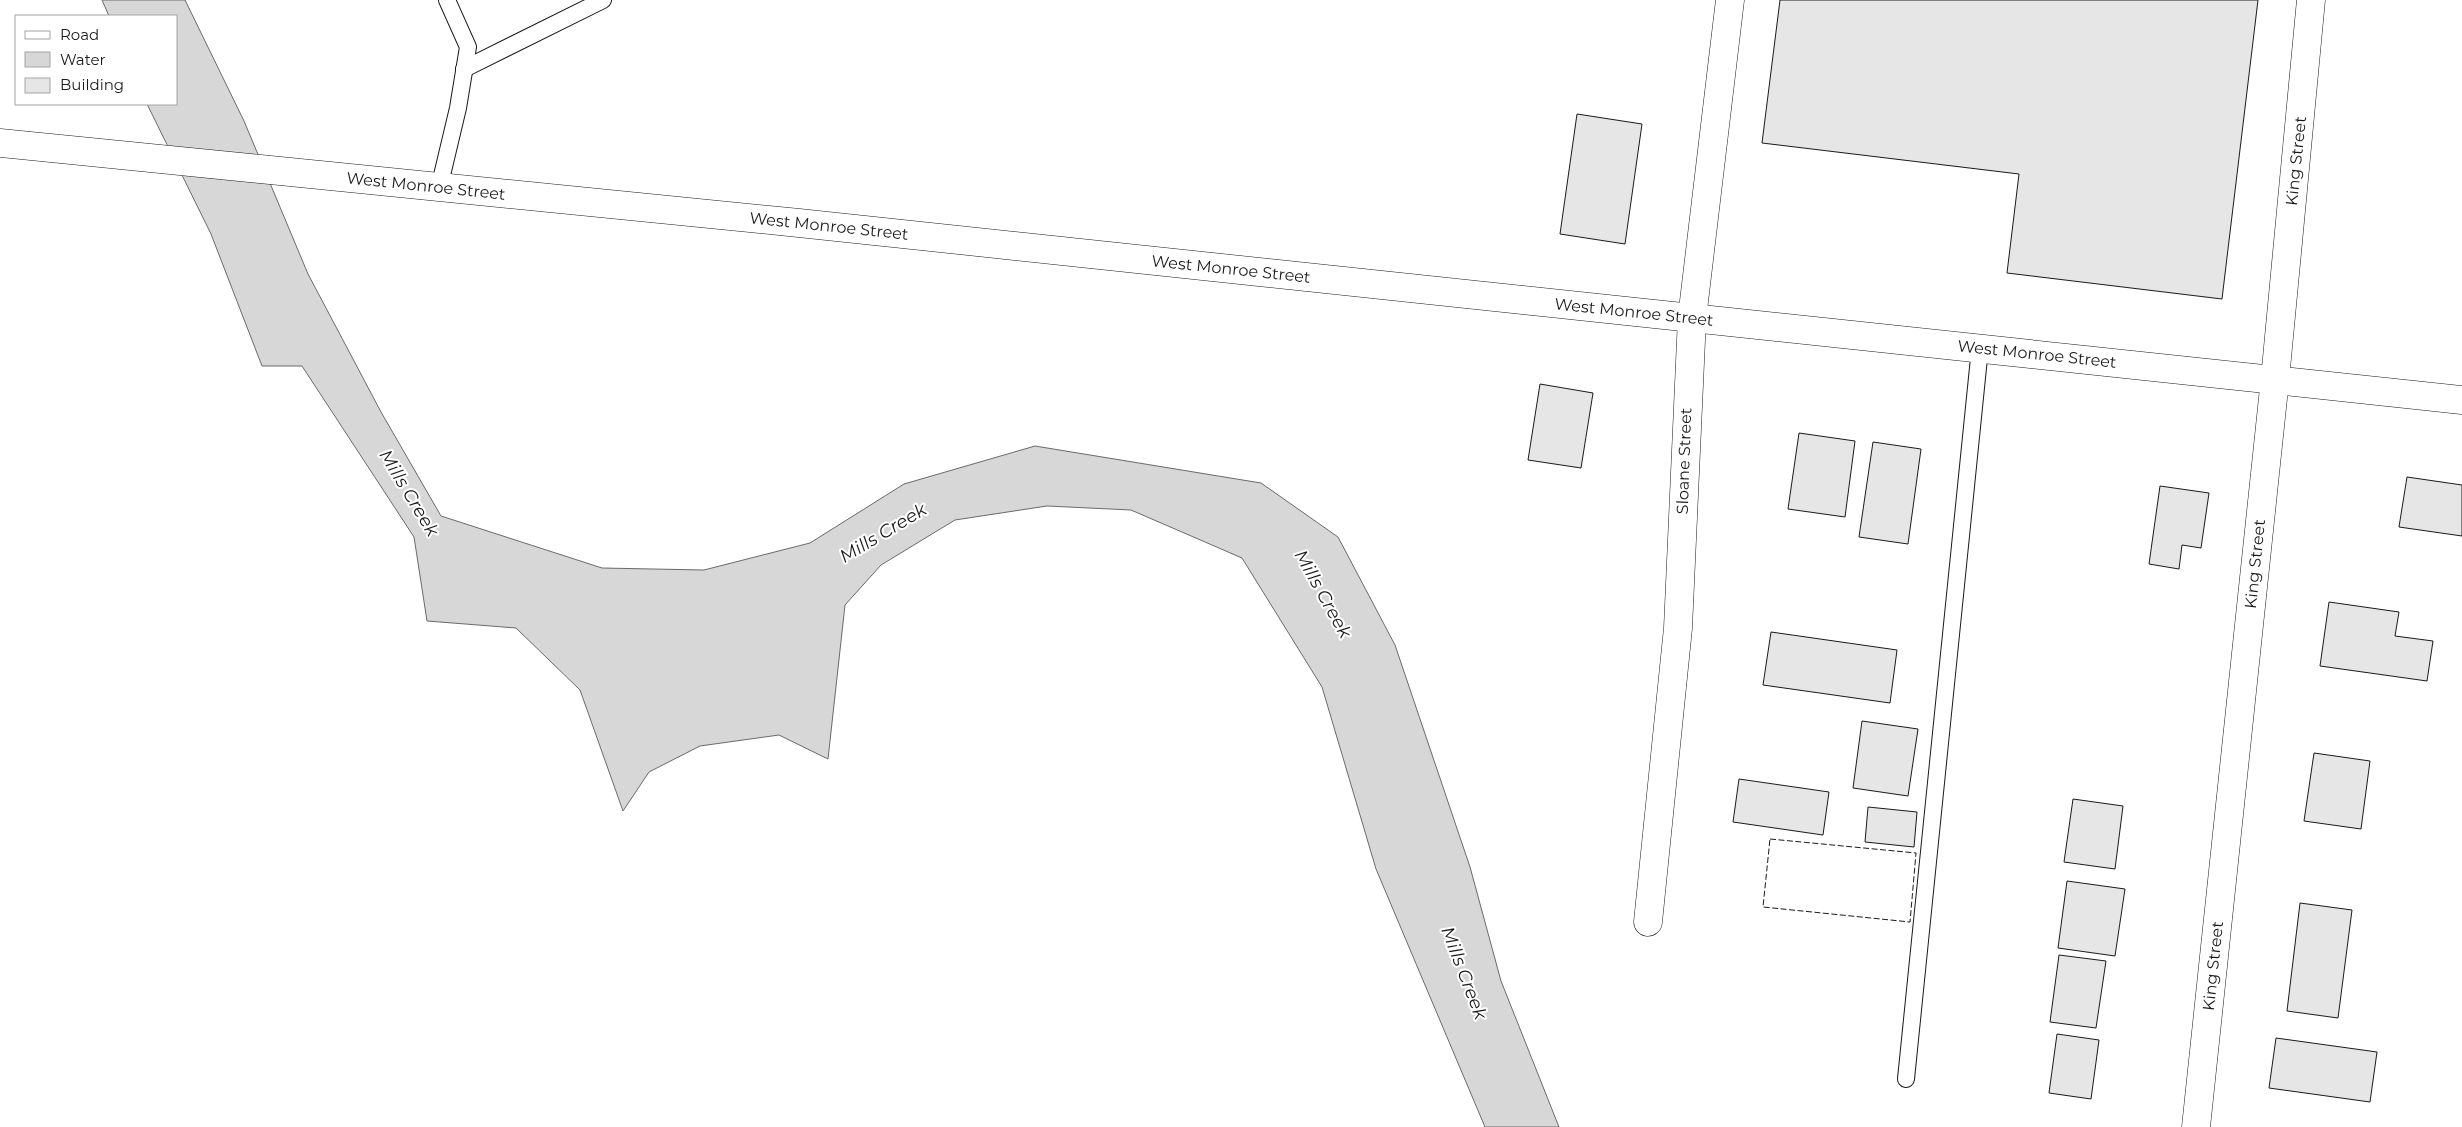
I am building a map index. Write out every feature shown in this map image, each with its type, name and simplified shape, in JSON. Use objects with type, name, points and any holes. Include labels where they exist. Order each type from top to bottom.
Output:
[{"type":"street","name":"Sloane Street","points":[[1648,922],[1678,628],[1692,318],[1730,0]]},
{"type":"street","name":"King Street","points":[[2196,1127],[2274,379],[2311,0]]},
{"type":"street","name":"West Monroe Street","points":[[0,143],[809,224],[2462,400]]},
{"type":"lane","points":[[439,188],[468,48],[447,0]]},
{"type":"lane","points":[[464,69],[603,0]]},
{"type":"lane","points":[[1906,1079],[1980,348]]},
{"type":"water","name":"Mills Creek","points":[[102,0],[185,0],[244,121],[308,274],[381,412],[441,516],[602,568],[704,570],[810,543],[904,484],[1035,446],[1261,483],[1338,537],[1395,645],[1470,867],[1501,981],[1559,1127],[1485,1127],[1376,869],[1322,687],[1242,558],[1131,510],[1047,506],[955,520],[881,565],[845,605],[828,759],[779,735],[700,746],[649,772],[623,811],[580,690],[516,628],[427,621],[414,537],[302,366],[262,366],[211,234],[147,105],[178,105],[178,15],[109,15]]},
{"type":"building","points":[[1780,0],[2258,0],[2222,299],[2007,273],[2019,174],[1762,143]]},
{"type":"building","points":[[1577,114],[1642,124],[1625,244],[1560,234]]},
{"type":"building","points":[[1540,384],[1593,393],[1581,468],[1528,460]]},
{"type":"building","points":[[1799,433],[1855,441],[1845,517],[1788,509]]},
{"type":"building","points":[[1873,442],[1921,449],[1908,544],[1859,537]]},
{"type":"building","points":[[2407,477],[2462,485],[2462,536],[2399,527]]},
{"type":"building","points":[[2160,486],[2209,493],[2201,548],[2182,545],[2179,569],[2149,564]]},
{"type":"building","points":[[2329,602],[2399,612],[2395,636],[2433,641],[2427,681],[2320,666]]},
{"type":"building","points":[[1771,632],[1897,650],[1890,703],[1763,685]]},
{"type":"building","points":[[1862,721],[1918,729],[1908,796],[1853,788]]},
{"type":"building","points":[[2314,753],[2370,761],[2361,829],[2304,821]]},
{"type":"building","points":[[1739,779],[1829,792],[1823,835],[1733,822]]},
{"type":"building","points":[[2073,799],[2123,806],[2115,869],[2064,862]]},
{"type":"building","points":[[1868,807],[1917,812],[1914,847],[1865,842]]},
{"type":"building","points":[[2067,881],[2125,889],[2115,956],[2058,948]]},
{"type":"building","points":[[2300,903],[2352,910],[2338,1018],[2287,1011]]},
{"type":"building","points":[[2059,955],[2106,961],[2096,1028],[2050,1022]]},
{"type":"building","points":[[2057,1034],[2099,1040],[2091,1099],[2049,1093]]},
{"type":"building","points":[[2276,1038],[2377,1052],[2370,1102],[2269,1088]]},
{"type":"fence","points":[[1770,839],[1916,853],[1910,922],[1763,907],[1770,839]]}]
